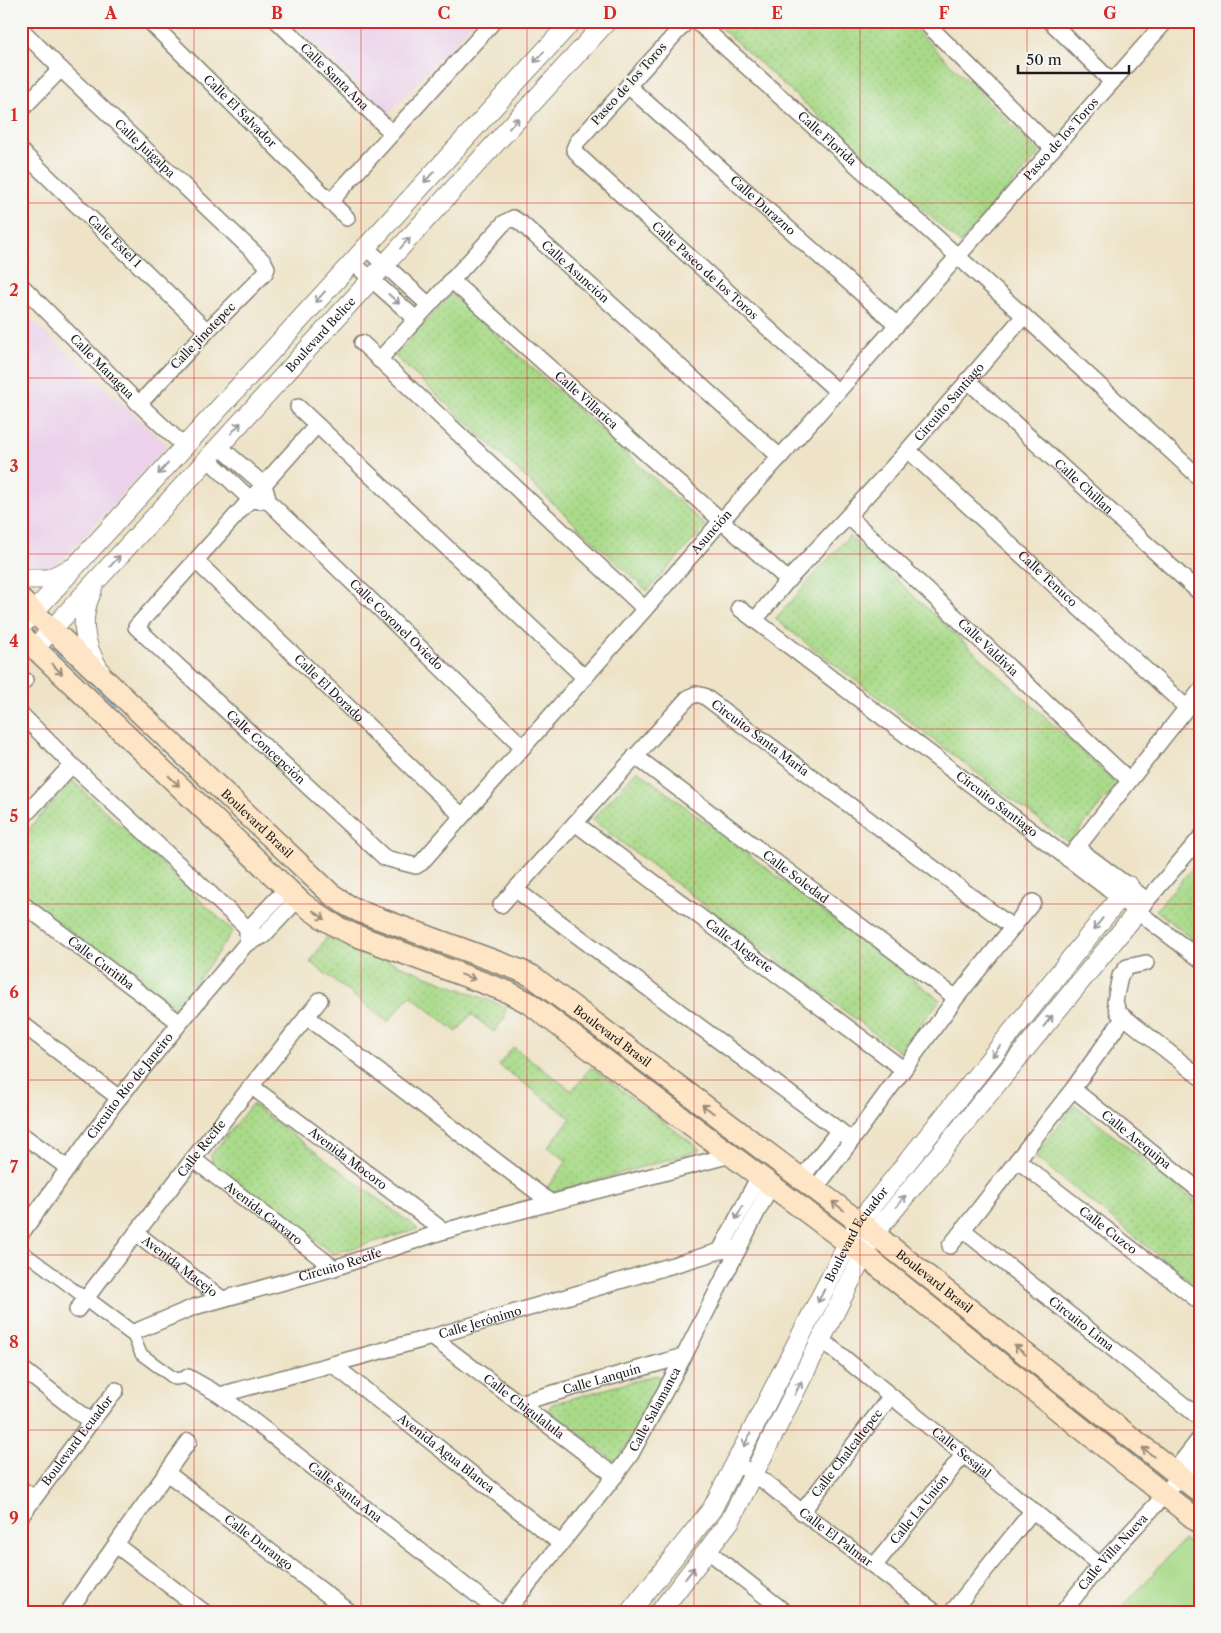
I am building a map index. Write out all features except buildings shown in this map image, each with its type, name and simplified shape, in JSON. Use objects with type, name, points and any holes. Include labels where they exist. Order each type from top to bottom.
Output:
[{"type":"main road","name":"Boulevard Brasil","points":[[25,613],[52,630],[331,894],[361,912],[532,976],[866,1228],[1200,1492]]},
{"type":"main road","name":"Boulevard Brasil","points":[[28,642],[292,893],[334,926],[517,996],[856,1249],[1200,1523]]},
{"type":"street","name":"Calle El Salvador","points":[[149,21],[347,218]]},
{"type":"street","name":"Calle Santa Ana","points":[[277,21],[392,133]]},
{"type":"street","points":[[330,202],[494,21]]},
{"type":"street","points":[[25,613],[78,564],[572,21]]},
{"type":"street","name":"Boulevard Belice","points":[[28,642],[52,630],[607,21]]},
{"type":"street","name":"Paseo de los Toros","points":[[574,149],[577,142],[687,21]]},
{"type":"street","name":"Calle Florida","points":[[696,21],[957,257]]},
{"type":"street","points":[[924,21],[1053,149]]},
{"type":"street","points":[[1050,21],[1112,82]]},
{"type":"street","name":"Paseo de los Toros","points":[[957,257],[1166,21]]},
{"type":"street","name":"Calle Juigalpa","points":[[21,29],[264,262],[267,268]]},
{"type":"street","points":[[21,110],[61,69]]},
{"type":"street","name":"Calle Durazno","points":[[628,86],[897,325]]},
{"type":"street","name":"Calle Paseo de los Toros","points":[[574,149],[580,157],[838,392]]},
{"type":"street","name":"Calle Estel 1","points":[[21,151],[207,331]]},
{"type":"street","name":"Calle Asunción","points":[[379,360],[504,222],[512,218],[521,223],[780,457]]},
{"type":"street","points":[[365,247],[378,272],[416,319]]},
{"type":"street","points":[[780,457],[957,257],[1200,478]]},
{"type":"street","points":[[352,262],[378,272],[428,305]]},
{"type":"street","name":"Calle Jinotepec","points":[[139,404],[207,331],[265,273],[267,268]]},
{"type":"street","name":"Calle Villarica","points":[[451,280],[788,580]]},
{"type":"street","name":"Calle Managua","points":[[21,285],[139,404],[184,446]]},
{"type":"street","name":"Circuito Santiago","points":[[755,620],[788,580],[908,450],[1024,316]]},
{"type":"street","points":[[362,343],[645,609]]},
{"type":"street","name":"Calle Chillan","points":[[968,380],[1200,593]]},
{"type":"street","points":[[298,406],[584,678]]},
{"type":"street","name":"Calle Concepción","points":[[317,425],[136,627],[385,858],[416,866],[420,863],[645,609]]},
{"type":"street","name":"Calle Tenuco","points":[[908,450],[1187,708]]},
{"type":"street","points":[[213,453],[264,485]]},
{"type":"street","points":[[213,453],[251,500],[269,502]]},
{"type":"street","name":"Asunción","points":[[645,609],[721,521],[780,457]]},
{"type":"street","name":"Calle Coronel Oviedo","points":[[264,485],[269,502],[523,748]]},
{"type":"street","name":"Calle Valdivia","points":[[848,516],[1129,780]]},
{"type":"street","name":"Calle El Dorado","points":[[196,561],[462,816]]},
{"type":"street","points":[[21,579],[48,579],[63,574],[78,564]]},
{"type":"street","points":[[98,579],[90,594],[85,610],[83,627],[90,653],[106,681]]},
{"type":"street","name":"Circuito Santiago","points":[[739,608],[1143,906],[1200,959]]},
{"type":"street","points":[[1072,853],[1200,692]]},
{"type":"street","name":"Circuito Santa María","points":[[502,906],[688,698],[696,694],[704,696],[1012,927]]},
{"type":"street","points":[[21,714],[251,937]]},
{"type":"street","name":"Calle Soledad","points":[[635,756],[956,998]]},
{"type":"street","points":[[21,819],[72,765]]},
{"type":"street","name":"Calle Alegrete","points":[[575,823],[903,1069]]},
{"type":"street","points":[[1143,906],[1200,838]]},
{"type":"street","points":[[516,890],[852,1140]]},
{"type":"street","name":"Boulevard Ecuador","points":[[630,1612],[712,1509],[866,1228],[1124,892]]},
{"type":"street","name":"Circuito Río de Janeiro","points":[[21,1234],[119,1098],[251,937],[292,893]]},
{"type":"street","points":[[808,1184],[852,1140],[956,998],[1033,902]]},
{"type":"street","name":"Calle Curitiba","points":[[21,903],[180,1023]]},
{"type":"street","name":"Boulevard Ecuador","points":[[866,1228],[1143,906]]},
{"type":"street","points":[[1146,962],[1127,967],[1120,976],[1114,1001],[1118,1012],[1200,1077]]},
{"type":"street","name":"Calle Recife","points":[[81,1304],[193,1159],[320,1000]]},
{"type":"street","points":[[306,1016],[550,1202]]},
{"type":"street","points":[[950,1246],[1073,1089],[1124,1017]]},
{"type":"street","points":[[21,1023],[119,1098]]},
{"type":"street","name":"Avenida Mocoro","points":[[251,1086],[444,1231]]},
{"type":"street","name":"Calle Arequipa","points":[[1073,1089],[1200,1191]]},
{"type":"street","points":[[808,1184],[839,1130]]},
{"type":"street","points":[[21,1134],[68,1168]]},
{"type":"street","name":"Circuito Recife","points":[[132,1333],[194,1307],[334,1268],[444,1231],[731,1155]]},
{"type":"street","name":"Avenida Carvaro","points":[[193,1159],[334,1268]]},
{"type":"street","name":"Calle Cuzco","points":[[1017,1160],[1200,1302]]},
{"type":"street","points":[[720,1251],[765,1181]]},
{"type":"street","name":"Calle Salamanca","points":[[506,1612],[631,1454],[739,1248],[765,1181]]},
{"type":"street","name":"Circuito Lima","points":[[963,1230],[1200,1418]]},
{"type":"street","name":"Avenida Macejo","points":[[136,1233],[222,1300]]},
{"type":"street","name":"Calle Jerónimo","points":[[220,1395],[432,1337],[720,1251],[739,1248]]},
{"type":"street","name":"Boulevard Ecuador","points":[[660,1612],[730,1521],[822,1340],[856,1249]]},
{"type":"street","points":[[21,1250],[81,1304],[132,1333],[141,1354],[175,1379],[188,1377]]},
{"type":"street","name":"Calle Chigulalula","points":[[432,1337],[615,1476]]},
{"type":"street","name":"Calle Sesajal","points":[[822,1340],[1100,1565]]},
{"type":"street","name":"Calle Lanquín","points":[[519,1403],[684,1356]]},
{"type":"street","name":"Avenida Agua Blanca","points":[[332,1364],[560,1543]]},
{"type":"street","points":[[21,1368],[91,1422]]},
{"type":"street","name":"Calle Santa Ana","points":[[188,1377],[220,1395],[499,1612]]},
{"type":"street","name":"Boulevard Ecuador","points":[[21,1516],[116,1390]]},
{"type":"street","name":"Calle Chalcaltepec","points":[[802,1512],[891,1396]]},
{"type":"street","points":[[1178,1476],[1182,1461],[1200,1438]]},
{"type":"street","points":[[68,1612],[189,1441]]},
{"type":"street","name":"Calle La Unión","points":[[875,1565],[964,1454]]},
{"type":"street","points":[[1178,1476],[1192,1471],[1200,1460]]},
{"type":"street","name":"Calle El Palmar","points":[[735,1464],[754,1473],[802,1512],[875,1565],[935,1612]]},
{"type":"street","name":"Calle Durango","points":[[167,1473],[350,1612]]},
{"type":"street","name":"Calle Villa Nueva","points":[[1063,1612],[1100,1565],[1165,1494],[1178,1476]]},
{"type":"street","points":[[21,1489],[34,1498]]},
{"type":"street","points":[[952,1612],[1033,1510]]},
{"type":"street","points":[[116,1545],[204,1612]]},
{"type":"street","points":[[708,1550],[785,1612]]},
{"type":"shaded area","points":[[290,21],[475,21],[388,114]]},
{"type":"shaded area","points":[[21,310],[167,445],[62,560],[39,571],[21,569]]},
{"type":"green space","points":[[713,21],[907,21],[1040,153],[960,243]]},
{"type":"green space","points":[[451,294],[706,526],[647,591],[395,356]]},
{"type":"green space","points":[[849,536],[1117,784],[1069,843],[775,619]]},
{"type":"green space","points":[[637,770],[940,1000],[899,1052],[592,820]]},
{"type":"green space","points":[[72,780],[233,931],[176,1011],[21,894],[21,838]]},
{"type":"green space","points":[[1200,859],[1200,946],[1156,910]]},
{"type":"green space","points":[[327,937],[506,1007],[505,1017],[494,1032],[471,1014],[457,1032],[410,995],[388,1022],[310,962]]},
{"type":"green space","points":[[513,1047],[572,1091],[591,1067],[701,1150],[552,1193],[546,1189],[567,1161],[548,1147],[571,1118],[499,1065]]},
{"type":"green space","points":[[252,1104],[418,1229],[333,1254],[212,1163],[211,1155]]},
{"type":"green space","points":[[1075,1105],[1200,1205],[1200,1289],[1034,1156]]},
{"type":"green space","points":[[656,1375],[661,1377],[660,1383],[627,1446],[615,1461],[551,1413],[549,1409],[552,1404]]},
{"type":"green space","points":[[1184,1540],[1200,1552],[1200,1612],[1118,1612]]},
{"type":"waterway","points":[[54,646],[113,702]]},
{"type":"waterway","points":[[942,1302],[1152,1469]]}]
